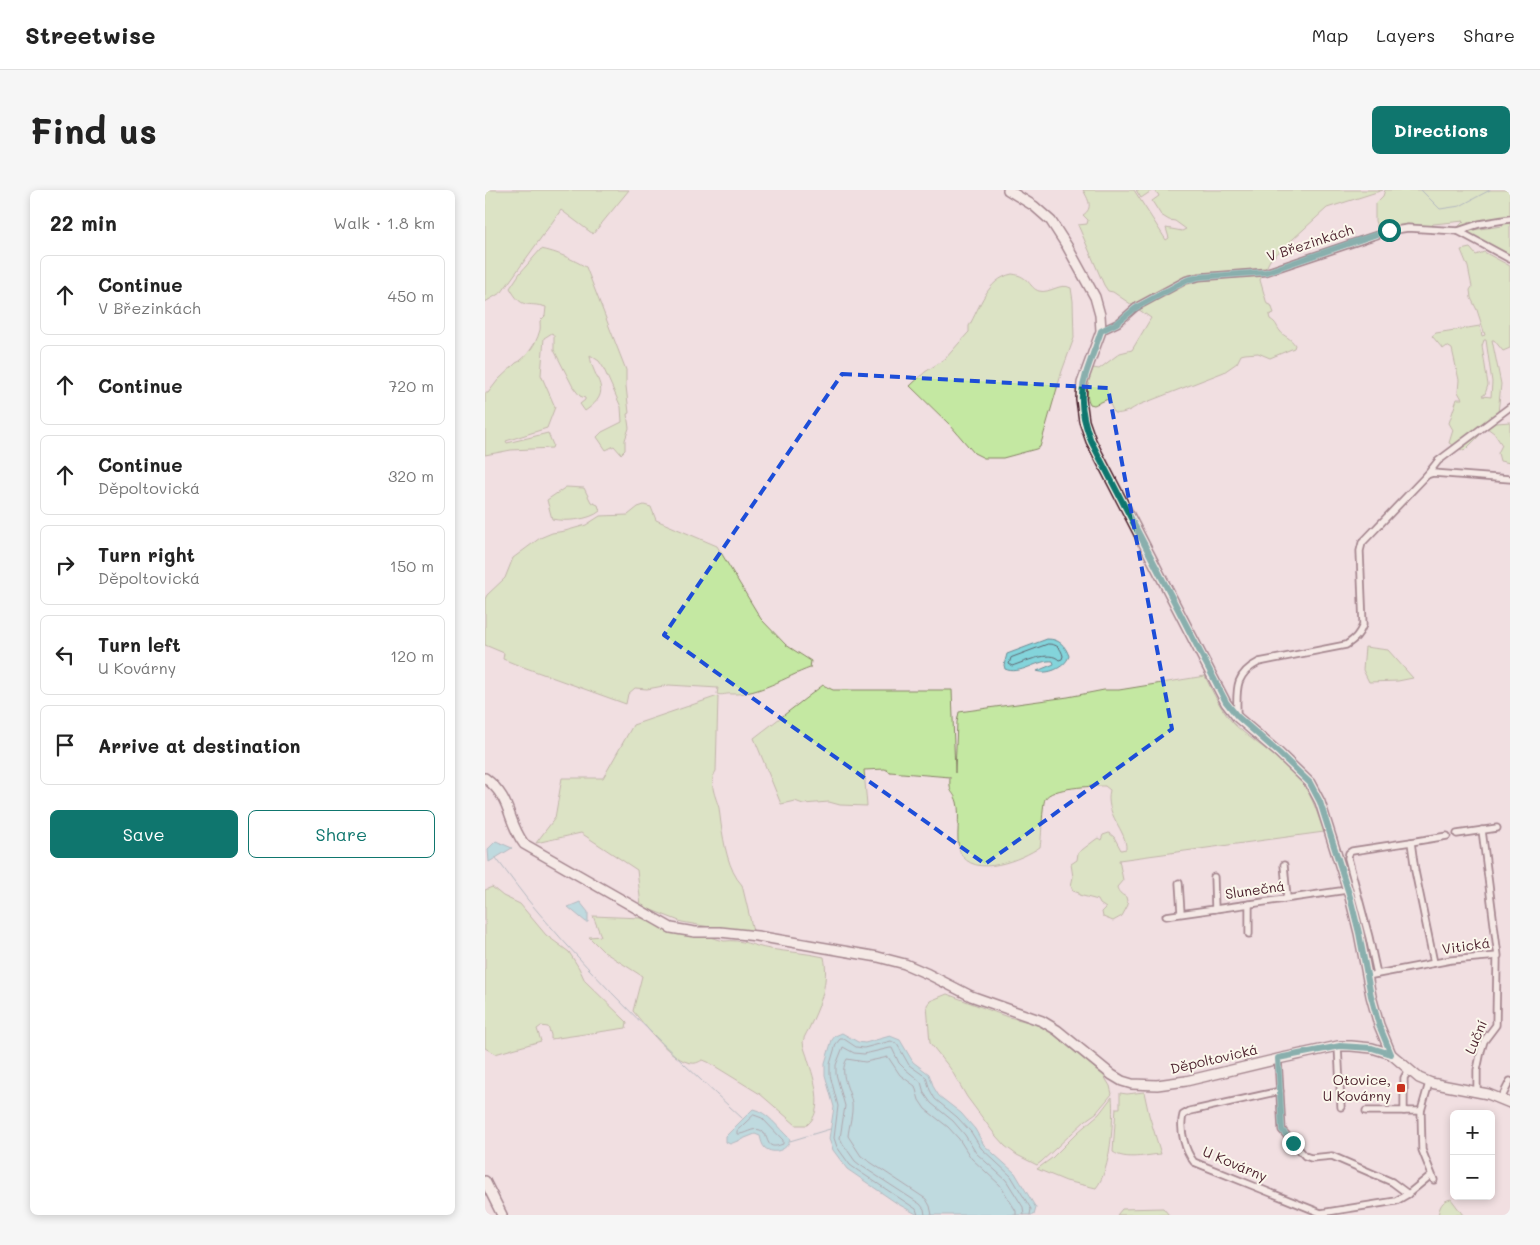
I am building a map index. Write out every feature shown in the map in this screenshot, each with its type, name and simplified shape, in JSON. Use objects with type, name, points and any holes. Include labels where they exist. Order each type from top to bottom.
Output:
[{"type":"street","points":[[1009,190],[1034,206],[1051,221],[1095,297],[1100,315],[1101,331]]},
{"type":"street","name":"V Březinkách","points":[[1101,331],[1117,323],[1137,307],[1187,280],[1199,277],[1266,272],[1389,230],[1409,228],[1458,231],[1479,224],[1510,219]]},
{"type":"street","points":[[1458,231],[1510,259]]},
{"type":"street","name":"Děpoltovická","points":[[1101,331],[1082,383],[1081,399],[1084,421],[1091,441],[1226,702],[1237,716],[1310,783],[1320,802],[1372,975],[1379,1025],[1391,1054]]},
{"type":"street","points":[[1237,716],[1237,684],[1248,668],[1259,662],[1346,645],[1354,640],[1360,633],[1363,624],[1360,551],[1362,543],[1438,461],[1510,407]]},
{"type":"street","points":[[1427,475],[1433,473],[1510,479]]},
{"type":"street","name":"Děpoltovická","points":[[485,778],[504,797],[514,826],[524,844],[671,928],[695,932],[721,932],[757,936],[878,957],[905,964],[971,996],[1042,1021],[1057,1030],[1122,1081],[1132,1084],[1157,1085],[1186,1081],[1278,1058],[1338,1046],[1351,1046],[1372,1048],[1391,1054],[1429,1082],[1488,1094],[1506,1101]]},
{"type":"street","points":[[1457,834],[1497,828]]},
{"type":"street","name":"Vitická","points":[[1372,975],[1451,960],[1498,956],[1482,830]]},
{"type":"street","points":[[1372,975],[1369,937],[1348,858],[1349,853],[1447,836]]},
{"type":"street","name":"Vitická","points":[[1411,842],[1434,963]]},
{"type":"street","points":[[1284,865],[1287,898]]},
{"type":"street","points":[[1214,877],[1215,909]]},
{"type":"street","points":[[1179,883],[1181,913]]},
{"type":"street","name":"Slunečná","points":[[1165,916],[1347,890]]},
{"type":"street","points":[[1249,904],[1249,934]]},
{"type":"street","name":"Luční","points":[[1477,1093],[1477,1070],[1481,1051],[1485,1041],[1496,1026],[1497,960]]},
{"type":"street","points":[[1338,1046],[1341,1106]]},
{"type":"street","points":[[1278,1058],[1282,1130],[1305,1156],[1311,1158],[1332,1156],[1392,1182],[1409,1194]]},
{"type":"street","points":[[1404,1111],[1404,1078],[1409,1069]]},
{"type":"street","points":[[1506,1101],[1510,1081]]},
{"type":"street","points":[[1366,1111],[1421,1111],[1429,1082]]},
{"type":"street","name":"U Kovárny","points":[[1280,1091],[1190,1111],[1183,1115],[1182,1120],[1187,1153],[1193,1162],[1321,1213],[1396,1201],[1432,1178],[1422,1150],[1421,1111]]},
{"type":"street","points":[[485,1181],[502,1215]]},
{"type":"highlighted area","points":[[842,374],[1108,388],[1172,729],[985,864],[664,635]]},
{"type":"green space","points":[[485,190],[629,190],[593,234],[561,210],[502,292],[485,302]]},
{"type":"green space","points":[[1083,190],[1134,190],[1166,240],[1169,238],[1166,228],[1182,231],[1186,229],[1175,221],[1161,215],[1152,201],[1159,196],[1153,190],[1383,190],[1327,208],[1270,260],[1260,280],[1267,304],[1271,305],[1274,313],[1269,315],[1270,319],[1293,342],[1294,348],[1270,358],[1258,353],[1241,355],[1237,363],[1224,372],[1127,411],[1114,413],[1108,399],[1094,405],[1090,404],[1087,391],[1091,372],[1093,368],[1099,369],[1120,353],[1132,350],[1151,318],[1113,292],[1108,291],[1104,285],[1078,225],[1087,224],[1088,220],[1083,215],[1089,206]]},
{"type":"green space","points":[[1136,190],[1153,190],[1141,198]]},
{"type":"green space","points":[[1385,190],[1510,190],[1510,262],[1456,232],[1503,226],[1503,223],[1476,225],[1455,230],[1464,221],[1433,224],[1430,228],[1379,232],[1375,221],[1375,204],[1383,196]]},
{"type":"green space","points":[[1470,248],[1476,255],[1484,252],[1510,266],[1510,348],[1503,351],[1492,340],[1501,384],[1497,423],[1510,422],[1510,463],[1500,461],[1498,453],[1502,445],[1494,433],[1483,425],[1479,436],[1464,451],[1449,443],[1453,430],[1449,423],[1457,399],[1462,399],[1458,392],[1459,380],[1452,349],[1447,346],[1443,349],[1432,336],[1436,333],[1480,326],[1482,336],[1485,335],[1471,298],[1470,290],[1472,287],[1468,267],[1461,250]],"holes":[[[1484,340],[1486,340],[1492,382],[1491,397],[1482,396],[1485,394],[1488,385],[1482,346]]]},
{"type":"green space","points":[[541,249],[564,256],[586,267],[626,370],[629,428],[625,440],[625,450],[621,454],[614,446],[606,450],[597,437],[602,432],[622,422],[621,407],[603,367],[599,361],[590,355],[601,391],[594,404],[585,411],[580,404],[585,398],[580,396],[573,387],[554,350],[554,336],[552,333],[544,338],[541,375],[555,407],[547,428],[506,441],[507,443],[548,433],[553,445],[552,448],[511,450],[485,455],[485,393],[488,393],[498,380],[530,350],[540,332],[540,321],[545,316],[546,307],[522,303],[510,288],[520,273]]},
{"type":"green space","points":[[1012,274],[1026,279],[1039,291],[1047,291],[1063,286],[1071,288],[1074,338],[1062,371],[1040,447],[1003,458],[984,458],[974,453],[951,426],[910,386],[925,372],[945,359],[969,332],[969,326],[990,288],[1003,277]]},
{"type":"green space","points":[[566,487],[584,488],[591,502],[598,505],[600,511],[596,514],[577,519],[552,519],[547,500]]},
{"type":"green space","points":[[644,505],[651,507],[656,520],[717,546],[761,619],[786,645],[811,661],[810,668],[762,689],[742,694],[719,695],[717,694],[718,688],[669,685],[647,689],[635,688],[628,694],[626,704],[503,659],[504,653],[485,645],[485,599],[505,578],[513,558],[540,538],[552,533],[586,525],[600,516],[628,515]]},
{"type":"green space","points":[[1365,647],[1388,650],[1413,678],[1398,681],[1369,682],[1363,670]]},
{"type":"green space","points":[[1205,676],[1218,702],[1230,720],[1295,774],[1306,788],[1324,832],[1119,860],[1123,880],[1117,887],[1120,893],[1126,897],[1128,905],[1122,916],[1113,921],[1103,917],[1102,912],[1106,908],[1098,900],[1079,895],[1079,893],[1073,891],[1071,886],[1073,877],[1071,864],[1077,860],[1078,853],[1095,840],[1098,838],[1101,840],[1103,835],[1109,833],[1114,837],[1121,850],[1126,849],[1123,835],[1110,807],[1110,790],[1105,786],[1073,788],[1049,795],[1044,803],[1040,847],[1011,861],[987,866],[976,865],[966,860],[960,852],[958,808],[956,798],[951,790],[950,777],[890,772],[885,769],[864,770],[867,806],[840,805],[829,802],[803,804],[795,801],[781,804],[754,738],[823,685],[833,690],[952,690],[955,773],[959,712]]},
{"type":"green space","points":[[718,696],[716,771],[713,785],[727,856],[733,872],[742,885],[754,935],[682,922],[641,906],[637,870],[581,833],[536,843],[555,818],[562,778],[603,778],[633,725]]},
{"type":"green space","points":[[492,887],[503,896],[520,904],[546,935],[569,952],[585,981],[627,1022],[626,1028],[551,1039],[548,1027],[541,1026],[537,1029],[541,1041],[495,1054],[485,1048],[485,890]]},
{"type":"green space","points":[[593,916],[641,918],[724,941],[742,942],[770,949],[824,957],[825,983],[823,992],[803,1042],[817,1094],[816,1111],[807,1125],[796,1125],[760,1094],[708,1062],[703,1060],[696,1063],[684,1061],[659,1042],[633,1011],[642,976],[604,952],[589,937],[601,936]]},
{"type":"green space","points":[[947,994],[1048,1030],[1104,1076],[1110,1086],[1112,1094],[1096,1113],[1037,1165],[1017,1155],[996,1136],[967,1097],[950,1068],[930,1043],[927,1005],[930,1001]]},
{"type":"green space","points":[[1144,1092],[1161,1154],[1136,1157],[1118,1155],[1113,1152],[1116,1108],[1120,1108],[1120,1093]]},
{"type":"green space","points":[[1112,1097],[1112,1131],[1108,1157],[1101,1180],[1096,1188],[1066,1181],[1037,1169],[1052,1158],[1099,1114]]},
{"type":"green space","points":[[1448,1200],[1452,1200],[1463,1215],[1438,1215],[1440,1207]]},
{"type":"green space","points":[[1163,1208],[1169,1215],[1117,1215],[1122,1209]]},
{"type":"water","points":[[1047,639],[1058,641],[1069,656],[1060,667],[1046,672],[1037,671],[1054,664],[1053,661],[1047,661],[1023,669],[1011,671],[1005,669],[1004,665],[1007,654]]},
{"type":"water","points":[[496,841],[512,848],[489,862],[488,849]]},
{"type":"water","points":[[580,902],[588,912],[588,922],[568,907]]},
{"type":"water","points":[[842,1033],[858,1042],[865,1043],[890,1036],[900,1040],[913,1062],[929,1074],[939,1096],[961,1113],[975,1129],[984,1145],[1015,1173],[1036,1208],[1034,1215],[918,1215],[898,1204],[847,1169],[833,1150],[829,1139],[834,1107],[825,1075],[825,1063],[832,1040],[835,1036]]},
{"type":"water","points":[[753,1109],[768,1117],[789,1138],[788,1144],[783,1149],[772,1151],[765,1148],[760,1136],[755,1134],[730,1144],[726,1142],[726,1136]]},
{"type":"waterway","points":[[1421,190],[1440,209],[1460,206],[1490,190]]},
{"type":"waterway","points":[[496,858],[532,906],[586,966],[663,1044],[742,1118]]},
{"type":"waterway","points":[[790,1141],[830,1129]]},
{"type":"place","name":"Otovice, U Kovárny","points":[[1401,1088]]},
{"type":"route","points":[[1293,1143],[1282,1130],[1278,1058],[1340,1046],[1372,1048],[1391,1054],[1379,1025],[1371,996],[1350,897],[1320,802],[1310,783],[1237,716],[1226,702],[1091,441],[1084,421],[1081,399],[1082,383],[1101,331],[1117,323],[1137,307],[1187,280],[1199,277],[1266,272],[1389,230]]}]
